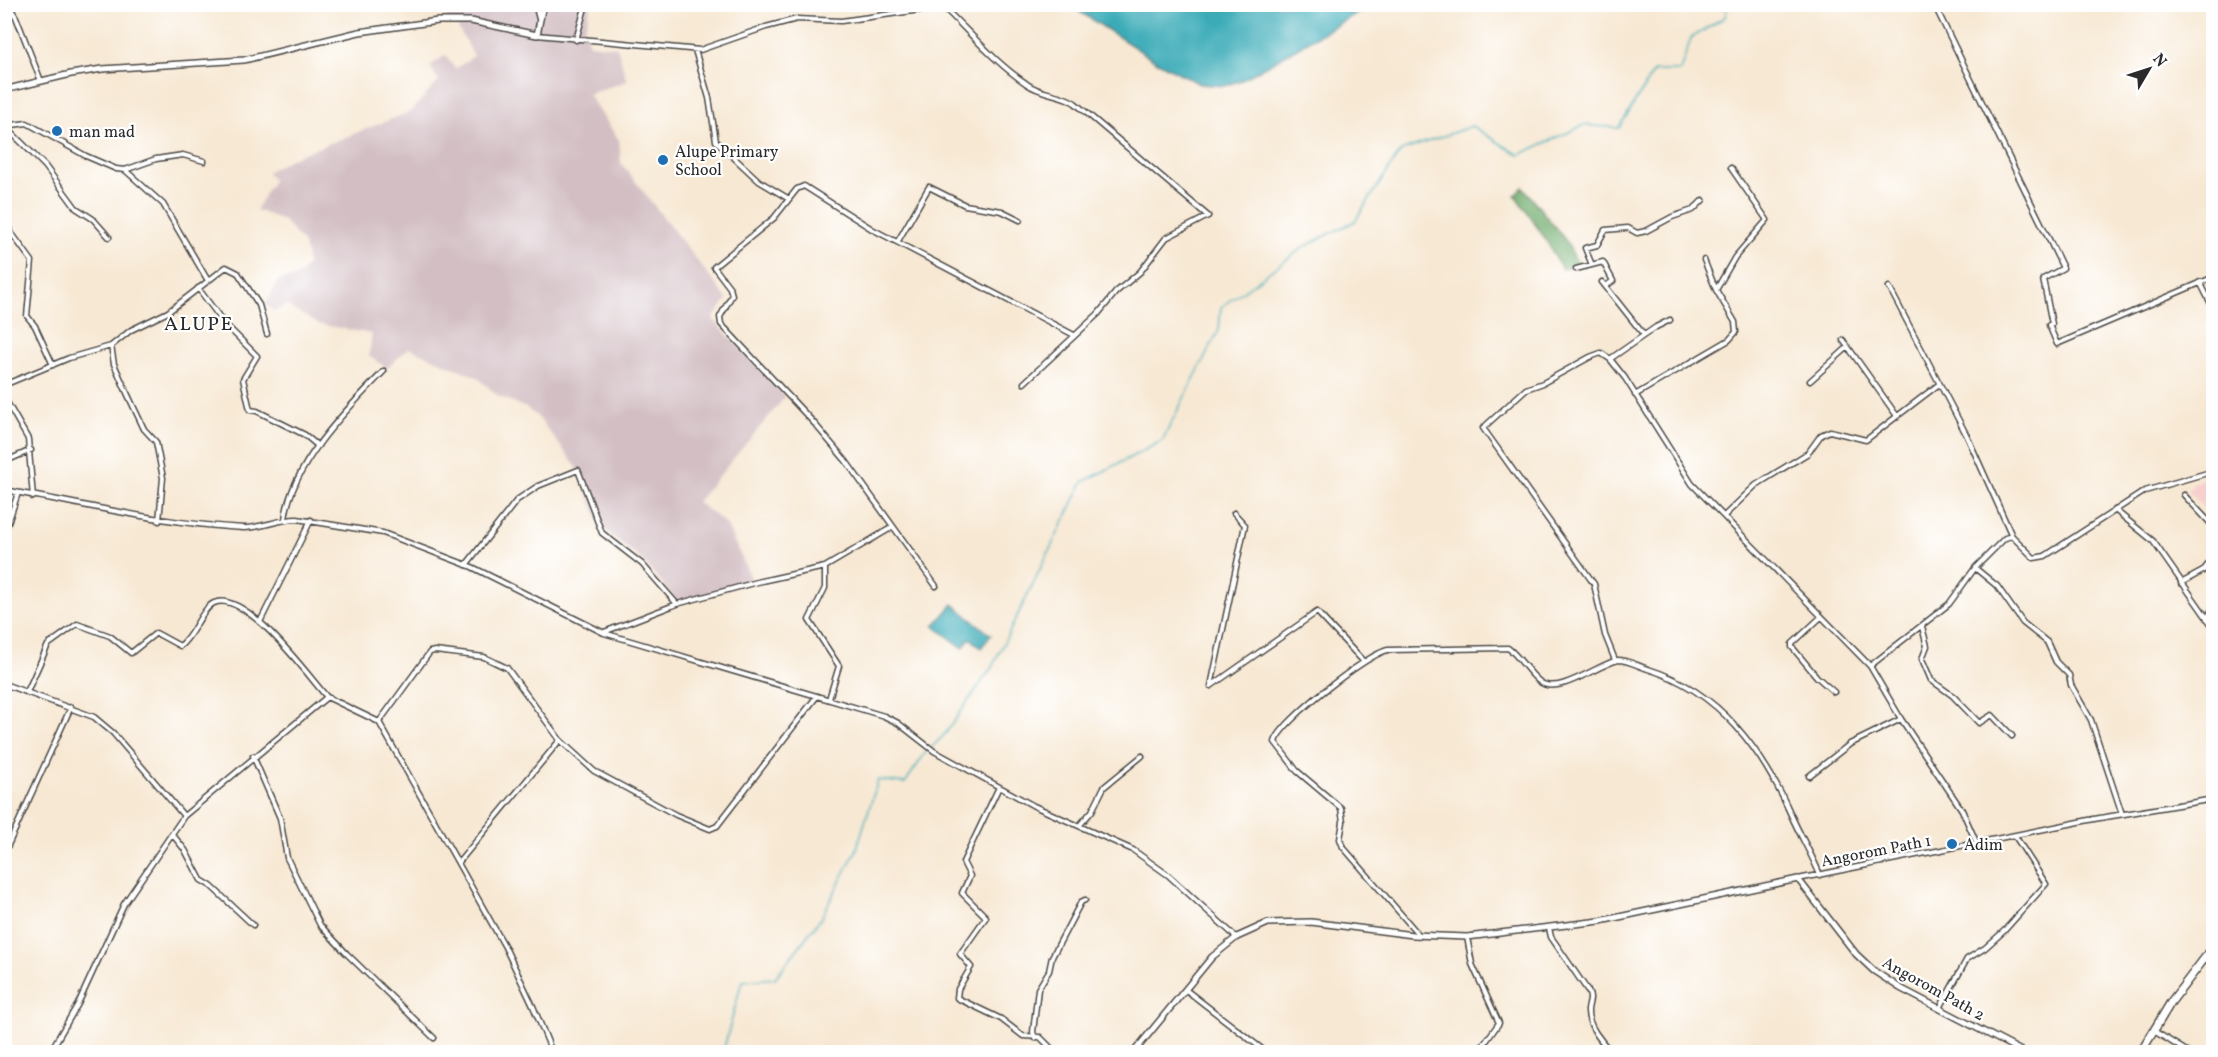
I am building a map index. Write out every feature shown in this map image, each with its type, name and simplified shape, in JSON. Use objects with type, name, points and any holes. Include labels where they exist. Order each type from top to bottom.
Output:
[{"type":"highway","points":[[2141,1053],[2171,1002],[2214,946]]},
{"type":"street","points":[[8,4],[16,17],[40,81]]},
{"type":"street","points":[[535,4],[539,19]]},
{"type":"street","points":[[537,35],[543,4]]},
{"type":"street","points":[[576,40],[586,4]]},
{"type":"street","points":[[1934,4],[2063,268],[2043,279],[2052,324],[2049,325],[2056,344],[2214,278]]},
{"type":"street","points":[[4,90],[102,69],[244,60],[360,32],[438,21],[471,21],[537,35],[695,50],[710,49],[766,27],[797,20],[841,21],[941,6],[980,46],[1022,81],[1037,90],[1061,96],[1075,103],[1208,216],[1166,238],[1140,272],[1116,292],[1098,314],[1024,383]]},
{"type":"street","points":[[695,50],[709,98],[716,141],[759,181],[789,199]]},
{"type":"street","points":[[5,126],[27,123],[104,165],[125,170],[163,204],[207,279]]},
{"type":"street","points":[[5,126],[45,166],[76,208],[93,219],[109,237]]},
{"type":"street","points":[[125,170],[156,159],[183,155],[204,161]]},
{"type":"street","points":[[1716,290],[1736,257],[1767,220],[1731,168]]},
{"type":"street","points":[[936,586],[892,528],[846,461],[814,423],[719,321],[732,295],[730,288],[714,267],[774,218],[801,186],[808,187],[853,218],[898,241],[944,269],[994,292],[1074,335]]},
{"type":"street","points":[[898,241],[929,187],[965,205],[1002,211],[1020,220]]},
{"type":"street","points":[[1592,265],[1585,248],[1597,245],[1605,230],[1628,228],[1637,233],[1646,231],[1672,217],[1693,210],[1703,200]]},
{"type":"street","points":[[4,206],[10,231],[32,261],[27,316],[35,326],[52,365]]},
{"type":"street","points":[[1635,395],[1729,340],[1736,332],[1735,322],[1716,290],[1704,260]]},
{"type":"street","points":[[1576,269],[1603,262],[1606,264],[1612,281],[1606,286]]},
{"type":"street","points":[[4,385],[52,365],[111,346],[131,330],[168,312],[207,279],[226,267],[238,273],[259,305],[267,334]]},
{"type":"street","points":[[1602,282],[1644,335]]},
{"type":"street","points":[[2200,282],[2214,310]]},
{"type":"street","points":[[1889,287],[1938,385],[1967,436],[2012,536],[2034,558],[2045,556],[2145,491],[2214,471]]},
{"type":"street","points":[[198,288],[224,323],[257,356],[243,379],[250,410],[257,411],[305,435],[318,446]]},
{"type":"street","points":[[1610,359],[1670,320]]},
{"type":"street","points":[[1843,340],[1897,416]]},
{"type":"street","points":[[111,346],[114,364],[128,395],[144,429],[156,442],[163,478],[159,521]]},
{"type":"street","points":[[1810,381],[1848,347]]},
{"type":"street","points":[[1615,660],[1605,635],[1594,584],[1483,428],[1526,389],[1553,378],[1596,354],[1610,359],[1687,477],[1821,618],[1870,666],[1901,719],[1962,810],[1977,844]]},
{"type":"street","points":[[285,519],[295,489],[318,446],[334,424],[384,371]]},
{"type":"street","points":[[1725,516],[1756,485],[1808,453],[1821,435],[1830,431],[1866,440],[1938,385]]},
{"type":"street","points":[[4,397],[26,432],[31,450],[33,497]]},
{"type":"street","points":[[4,462],[31,450]]},
{"type":"street","points":[[466,565],[506,512],[522,496],[538,486],[578,470],[602,533],[642,564],[677,604]]},
{"type":"street","points":[[4,490],[159,521],[247,528],[285,519],[310,519],[383,533],[466,565],[604,633],[817,696],[898,723],[934,751],[999,788],[1133,850],[1168,875],[1237,938]]},
{"type":"street","points":[[4,535],[18,493]]},
{"type":"street","points":[[2184,495],[2214,527]]},
{"type":"street","points":[[2115,510],[2153,541],[2214,628]]},
{"type":"street","points":[[1234,513],[1245,525],[1211,686],[1317,612],[1364,662]]},
{"type":"street","points":[[261,620],[310,519]]},
{"type":"street","points":[[604,633],[677,604],[757,582],[825,567],[892,528]]},
{"type":"street","points":[[1870,666],[1949,604],[1974,568],[2006,538],[2012,536]]},
{"type":"street","points":[[2181,584],[2203,571],[2214,557]]},
{"type":"street","points":[[825,567],[825,588],[809,620],[839,666],[829,700]]},
{"type":"street","points":[[1974,568],[1997,586],[2023,623],[2047,642],[2056,662],[2069,675],[2071,685],[2091,720],[2122,814]]},
{"type":"street","points":[[27,692],[48,645],[77,624],[110,636],[131,653],[156,633],[176,645],[183,644],[215,603],[235,606],[261,620],[327,698],[379,722],[459,862],[529,996],[552,1053]]},
{"type":"street","points":[[2207,620],[2214,606]]},
{"type":"street","points":[[1821,618],[1792,644],[1792,647],[1817,677],[1834,692]]},
{"type":"street","points":[[1922,627],[1927,646],[1922,659],[1931,680],[1953,696],[1979,723],[1992,716],[2012,736]]},
{"type":"street","points":[[1419,936],[1343,847],[1340,839],[1343,822],[1341,808],[1297,771],[1275,742],[1278,734],[1306,706],[1364,662],[1388,650],[1508,648],[1539,682],[1552,686],[1563,685],[1615,660],[1626,661],[1681,683],[1717,706],[1736,724],[1785,798],[1820,875]]},
{"type":"street","points":[[379,722],[426,656],[435,651],[484,657],[507,668],[560,740],[605,779],[676,815],[714,829],[817,696]]},
{"type":"street","points":[[4,684],[94,717],[113,733],[184,816]]},
{"type":"street","points":[[50,1053],[78,1004],[124,904],[184,816],[327,698]]},
{"type":"street","points":[[4,854],[71,707]]},
{"type":"street","points":[[1809,776],[1850,744],[1901,719]]},
{"type":"street","points":[[459,862],[560,740]]},
{"type":"street","points":[[254,756],[280,818],[287,858],[320,925],[434,1038]]},
{"type":"street","points":[[1079,826],[1092,811],[1104,787],[1142,756]]},
{"type":"street","points":[[999,788],[990,810],[977,829],[963,862],[970,876],[962,893],[986,917],[960,954],[971,967],[958,989],[957,998],[1001,1019],[1023,1036],[1040,1037],[1055,1053]]},
{"type":"street","name":"Angorom Path 1","points":[[1134,1053],[1212,957],[1254,928],[1284,921],[1419,936],[1467,937],[1549,928],[2122,814],[2214,799]]},
{"type":"street","points":[[171,834],[185,850],[201,880],[211,886],[253,925]]},
{"type":"street","points":[[1940,1008],[1964,963],[2004,931],[2046,884],[2015,836]]},
{"type":"street","name":"Angorom Path 2","points":[[1798,879],[1866,964],[1899,988],[2022,1053]]},
{"type":"street","points":[[1035,1038],[1033,1032],[1038,988],[1049,971],[1052,957],[1064,933],[1081,902],[1085,900]]},
{"type":"street","points":[[1549,928],[1551,937],[1588,991],[1592,999],[1589,1016],[1596,1034],[1612,1053]]},
{"type":"street","points":[[1467,937],[1472,964],[1499,1023],[1482,1047],[1482,1053]]},
{"type":"street","points":[[1186,990],[1266,1053]]},
{"type":"street","points":[[2154,1031],[2187,1053]]},
{"type":"shaded area","points":[[442,5],[591,5],[584,31],[589,44],[617,47],[627,81],[588,94],[619,140],[621,163],[727,299],[713,319],[785,397],[697,502],[726,524],[753,582],[678,603],[642,560],[601,527],[579,470],[538,417],[526,408],[498,396],[477,377],[409,348],[387,368],[369,356],[372,334],[318,324],[286,305],[275,311],[265,305],[279,280],[294,278],[301,274],[307,265],[307,254],[303,243],[283,220],[256,210],[273,180],[267,172],[294,157],[410,112],[439,81],[430,66],[446,55],[455,69],[474,56],[456,24],[446,17]]},
{"type":"shaded area","points":[[2213,475],[2213,518],[2188,490],[2194,482]]},
{"type":"green space","points":[[1523,187],[1566,241],[1578,264],[1562,269],[1544,237],[1515,195]]},
{"type":"water","points":[[1069,5],[1371,5],[1242,80],[1224,86],[1200,84],[1156,61]]},
{"type":"water","points":[[953,604],[991,635],[981,648],[970,638],[963,648],[934,626]]},
{"type":"waterway","points":[[932,747],[945,734],[992,667],[1083,482],[1162,441],[1219,330],[1221,307],[1304,247],[1355,221],[1401,151],[1472,126],[1519,155],[1584,125],[1619,128],[1654,71],[1680,71],[1691,38],[1725,17],[1728,4]]},
{"type":"waterway","points":[[723,1052],[742,981],[775,978],[821,918],[856,851],[878,780],[905,783],[926,752]]},
{"type":"place","name":"man mad","points":[[57,131]]},
{"type":"place","name":"Alupe Primary School","points":[[663,160]]},
{"type":"place","name":"Adim","points":[[1952,844]]},
{"type":"district","name":"ALUPE","points":[[199,323]]}]
